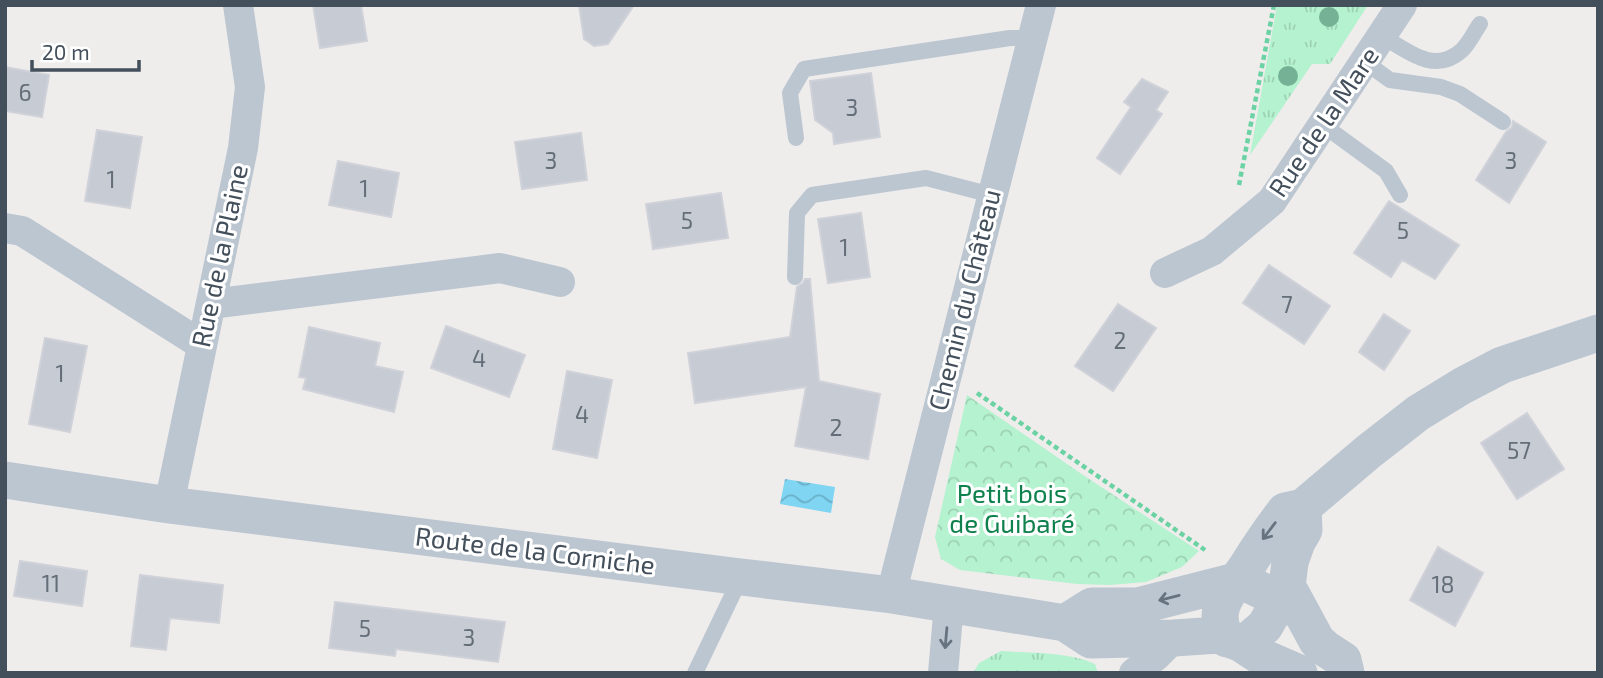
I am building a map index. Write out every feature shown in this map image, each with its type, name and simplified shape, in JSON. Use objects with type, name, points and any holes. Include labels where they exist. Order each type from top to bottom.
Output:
[{"type":"street","name":"Rue de la Plaine","points":[[169,505],[243,148],[250,87],[238,5]]},
{"type":"street","name":"Chemin du Château","points":[[892,595],[1041,5]]},
{"type":"street","name":"Rue de la Mare","points":[[1165,273],[1212,251],[1272,201],[1402,5]]},
{"type":"street","points":[[5,228],[22,231],[202,345]]},
{"type":"street","points":[[211,304],[500,268],[560,282]]},
{"type":"street","points":[[1299,673],[1243,646],[1222,630],[1220,620],[1223,600],[1285,511],[1303,508],[1418,413],[1462,386],[1502,365],[1598,333]]},
{"type":"street","name":"Route de la Corniche","points":[[5,480],[169,505],[892,595],[1065,623],[1091,640],[1218,635],[1243,646]]},
{"type":"street","points":[[1303,508],[1304,530],[1290,562],[1290,600],[1317,641],[1343,660],[1346,673]]},
{"type":"street","points":[[1065,623],[1092,607],[1138,606],[1240,580],[1290,600]]},
{"type":"street","points":[[1243,646],[1290,600]]},
{"type":"street","points":[[943,673],[949,604]]},
{"type":"street","points":[[1134,673],[1174,638]]},
{"type":"lane","points":[[1382,36],[1418,58],[1437,61],[1451,58],[1463,49],[1479,24]]},
{"type":"lane","points":[[796,138],[789,93],[804,69],[1010,37],[1032,38]]},
{"type":"lane","points":[[1365,62],[1390,79],[1441,87],[1460,94],[1503,122]]},
{"type":"lane","points":[[1323,125],[1386,171],[1400,195]]},
{"type":"lane","points":[[795,277],[797,213],[812,195],[926,178],[992,195]]},
{"type":"lane","points":[[695,673],[741,577]]},
{"type":"path","points":[[1238,190],[1274,5]]},
{"type":"path","points":[[972,390],[1205,550]]},
{"type":"green space","points":[[1277,5],[1368,5],[1330,64],[1312,64],[1250,155]]},
{"type":"green space","name":"Petit bois de Guibaré","points":[[967,395],[1199,551],[1182,567],[1146,582],[1110,585],[1077,584],[960,570],[941,559],[935,537]]},
{"type":"green space","points":[[1001,651],[1073,657],[1095,664],[1098,673],[973,673],[979,663]]},
{"type":"water","points":[[785,479],[835,487],[831,513],[780,504]]},
{"type":"building","points":[[313,5],[361,5],[367,41],[320,48]]},
{"type":"building","points":[[579,5],[634,5],[608,44],[594,46],[584,39]]},
{"type":"building","points":[[5,67],[49,75],[42,117],[5,111]]},
{"type":"building","points":[[871,73],[880,137],[834,144],[833,133],[815,120],[810,81]]},
{"type":"building","points":[[1142,79],[1168,92],[1156,110],[1162,114],[1120,174],[1097,158],[1131,107],[1124,102]]},
{"type":"building","points":[[1513,121],[1546,142],[1509,203],[1476,180],[1506,132],[1512,127]]},
{"type":"building","points":[[97,130],[142,137],[130,208],[85,201]]},
{"type":"building","points":[[581,133],[587,180],[522,189],[515,142]]},
{"type":"building","points":[[338,161],[399,173],[391,217],[329,205]]},
{"type":"building","points":[[721,193],[728,238],[653,249],[646,204]]},
{"type":"building","points":[[1389,201],[1459,245],[1435,279],[1402,260],[1391,277],[1354,253]]},
{"type":"building","points":[[861,213],[870,277],[828,283],[818,219]]},
{"type":"building","points":[[1269,265],[1330,306],[1304,344],[1243,303]]},
{"type":"building","points":[[805,279],[810,279],[819,381],[880,394],[868,459],[795,446],[806,387],[695,403],[688,353],[790,337],[797,287]]},
{"type":"building","points":[[1118,304],[1156,328],[1113,391],[1075,366]]},
{"type":"building","points":[[1384,314],[1410,331],[1384,370],[1359,352]]},
{"type":"building","points":[[446,326],[525,355],[509,397],[431,368]]},
{"type":"building","points":[[309,327],[380,343],[375,366],[403,372],[394,412],[303,389],[306,378],[299,377]]},
{"type":"building","points":[[45,338],[87,346],[70,432],[29,424]]},
{"type":"building","points":[[567,371],[612,380],[597,458],[553,449]]},
{"type":"building","points":[[1527,413],[1564,469],[1517,499],[1481,443]]},
{"type":"building","points":[[1438,547],[1483,573],[1455,626],[1410,600]]},
{"type":"building","points":[[20,561],[87,571],[82,606],[14,596]]},
{"type":"building","points":[[140,575],[223,585],[219,623],[170,618],[166,650],[131,646]]},
{"type":"building","points":[[335,602],[505,622],[498,662],[396,649],[395,656],[329,648]]}]
